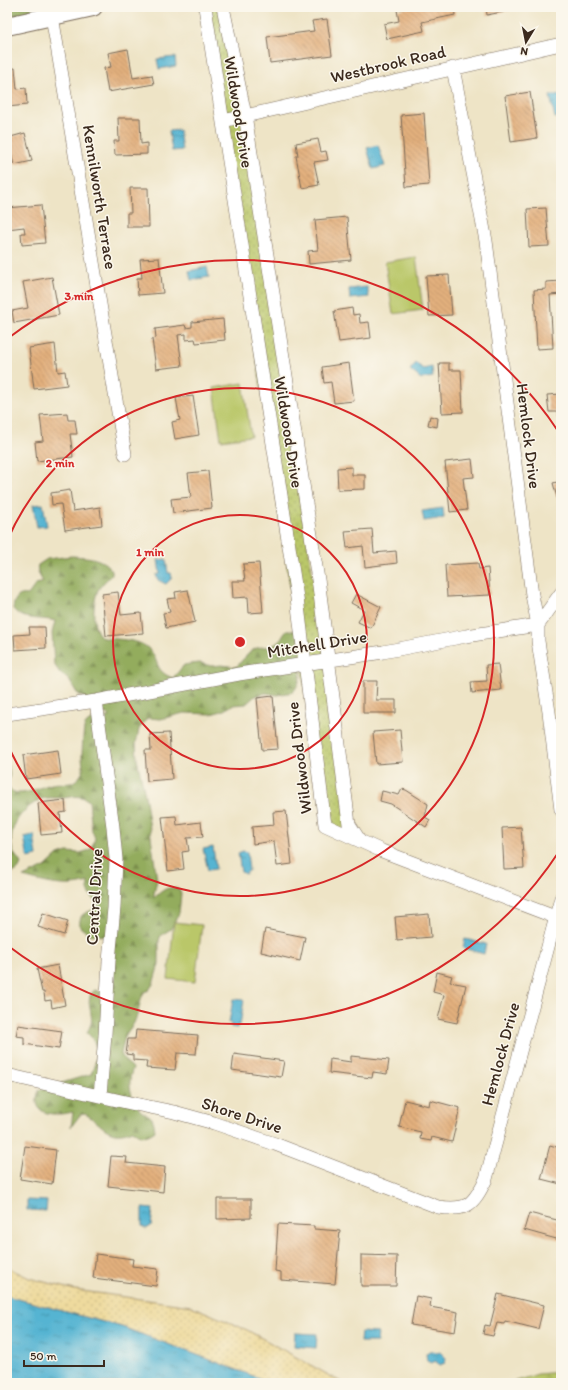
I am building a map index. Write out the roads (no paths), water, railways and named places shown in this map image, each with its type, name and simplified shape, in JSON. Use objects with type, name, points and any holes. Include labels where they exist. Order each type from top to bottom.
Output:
[{"type":"main road","points":[[7,26],[93,7]]},
{"type":"street","name":"Wildwood Drive","points":[[205,7],[297,598],[325,825],[382,851],[555,917]]},
{"type":"street","name":"Wildwood Drive","points":[[223,7],[244,116],[319,586],[349,824],[360,841]]},
{"type":"street","name":"Kennilworth Terrace","points":[[52,16],[125,454]]},
{"type":"street","name":"Westbrook Road","points":[[222,121],[561,44]]},
{"type":"street","name":"Hemlock Drive","points":[[453,68],[486,242],[532,595],[538,625],[538,641],[549,712],[561,810]]},
{"type":"street","points":[[538,625],[561,593]]},
{"type":"street","name":"Mitchell Drive","points":[[7,714],[96,701],[239,674],[538,625]]},
{"type":"street","name":"Central Drive","points":[[96,701],[116,859],[114,908],[100,1096]]},
{"type":"street","name":"Hemlock Drive","points":[[459,1208],[471,1202],[478,1194],[486,1179],[561,898]]},
{"type":"street","name":"Shore Drive","points":[[7,1075],[174,1112],[214,1123],[281,1146],[438,1207],[453,1209],[459,1208]]},
{"type":"water","points":[[175,57],[176,66],[159,69],[157,59]]},
{"type":"water","points":[[561,94],[561,117],[555,118],[550,96]]},
{"type":"water","points":[[179,130],[182,150],[172,151],[169,131]]},
{"type":"water","points":[[378,145],[385,166],[373,169],[367,148]]},
{"type":"water","points":[[207,267],[209,277],[191,280],[189,271]]},
{"type":"water","points":[[367,287],[369,297],[350,299],[349,289]]},
{"type":"water","points":[[416,363],[423,369],[432,367],[433,377],[421,379],[410,370]]},
{"type":"water","points":[[43,504],[47,526],[37,527],[33,505]]},
{"type":"water","points":[[443,508],[444,518],[424,521],[422,511]]},
{"type":"water","points":[[166,559],[168,573],[171,573],[172,578],[166,584],[158,580],[156,575],[160,574],[158,560]]},
{"type":"water","points":[[34,835],[37,856],[28,858],[24,837]]},
{"type":"water","points":[[213,847],[216,869],[208,870],[203,849]]},
{"type":"water","points":[[243,851],[247,852],[249,871],[245,874],[241,872],[238,853]]},
{"type":"water","points":[[465,939],[486,944],[484,954],[463,948]]},
{"type":"water","points":[[233,999],[244,1000],[240,1025],[237,1025],[237,1028],[231,1027],[231,1023],[229,1023]]},
{"type":"water","points":[[27,1200],[47,1201],[46,1211],[27,1210]]},
{"type":"water","points":[[142,1208],[153,1209],[151,1226],[146,1229],[142,1226]]},
{"type":"water","points":[[7,1296],[122,1327],[272,1383],[7,1383]]},
{"type":"water","points":[[361,1332],[378,1333],[377,1342],[360,1342]]},
{"type":"water","points":[[295,1333],[317,1334],[316,1348],[294,1346]]},
{"type":"water","points":[[429,1351],[434,1351],[436,1353],[440,1352],[446,1358],[445,1363],[439,1365],[436,1361],[431,1363],[427,1361],[426,1354]]}]
